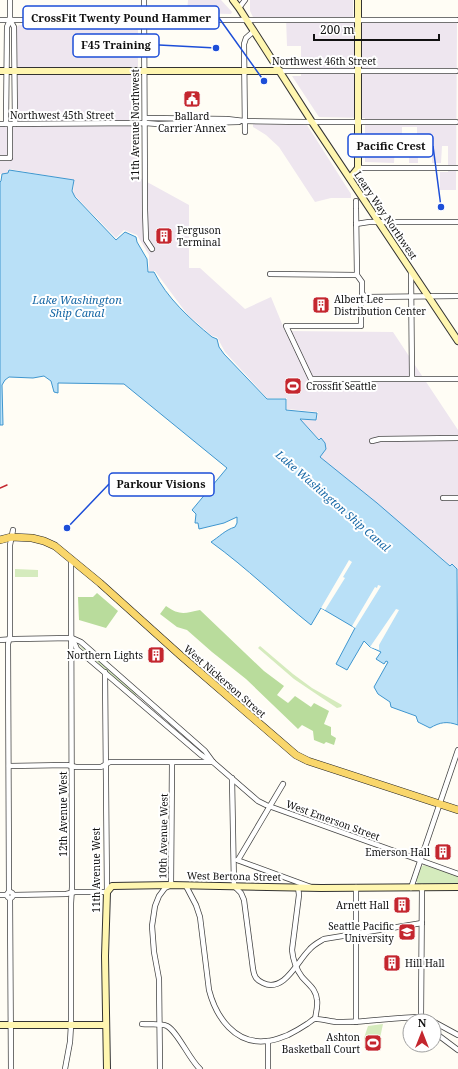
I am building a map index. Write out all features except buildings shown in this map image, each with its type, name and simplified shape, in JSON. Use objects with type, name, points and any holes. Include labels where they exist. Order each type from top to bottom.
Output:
[{"type":"main road","points":[[0,535],[12,533]]},
{"type":"main road","name":"West Nickerson Street","points":[[0,540],[12,533],[50,543],[71,559],[296,755],[308,761],[458,810]]},
{"type":"street","points":[[0,158],[10,158],[7,27],[10,20],[10,0]]},
{"type":"street","name":"11th Avenue Northwest","points":[[144,0],[146,240],[152,249]]},
{"type":"street","name":"Leary Way Northwest","points":[[233,0],[312,122],[458,341]]},
{"type":"street","points":[[239,8],[245,0]]},
{"type":"street","points":[[350,178],[358,168],[358,0]]},
{"type":"street","points":[[0,20],[458,21]]},
{"type":"street","points":[[10,20],[14,27],[14,71],[10,124]]},
{"type":"street","points":[[245,132],[245,40],[247,36],[254,31]]},
{"type":"street","name":"Northwest 46th Street","points":[[0,71],[458,71]]},
{"type":"street","name":"Northwest 45th Street","points":[[0,124],[145,120],[234,123],[244,121],[457,122]]},
{"type":"street","points":[[358,168],[458,168]]},
{"type":"street","points":[[356,201],[357,275],[362,282],[362,293],[365,296]]},
{"type":"street","points":[[356,224],[379,221],[458,222]]},
{"type":"street","points":[[412,272],[412,378]]},
{"type":"street","points":[[270,274],[357,275]]},
{"type":"street","points":[[365,296],[458,296]]},
{"type":"street","points":[[365,296],[362,303],[361,326],[286,326],[311,379],[458,379]]},
{"type":"street","points":[[372,441],[380,439],[458,438]]},
{"type":"street","points":[[443,498],[458,498]]},
{"type":"street","points":[[11,1069],[9,640],[10,545],[12,533]]},
{"type":"street","name":"12th Avenue West","points":[[64,1069],[70,1042],[71,559]]},
{"type":"street","points":[[0,640],[72,638]]},
{"type":"street","name":"West Emerson Street","points":[[72,638],[78,649],[201,755],[213,762],[258,801],[458,874]]},
{"type":"street","name":"West Emerson Street","points":[[72,638],[81,642],[105,663],[205,751],[213,762]]},
{"type":"street","name":"11th Avenue West","points":[[105,672],[105,956],[107,1069]]},
{"type":"street","points":[[411,888],[458,750]]},
{"type":"street","points":[[9,766],[67,765],[101,767],[110,762],[213,762]]},
{"type":"street","name":"10th Avenue West","points":[[160,1069],[159,979],[154,952],[152,926],[155,906],[159,896],[165,888],[171,886],[172,763]]},
{"type":"street","points":[[232,778],[236,860],[234,886],[244,900],[254,976],[261,982],[267,985],[275,985],[282,982],[309,950],[315,944],[324,939],[422,923]]},
{"type":"street","points":[[236,860],[283,784]]},
{"type":"street","points":[[236,860],[312,888]]},
{"type":"street","name":"West Bertona Street","points":[[0,895],[106,892],[115,885],[312,888],[458,887]]},
{"type":"street","points":[[186,886],[196,905],[200,917],[209,990],[218,1014],[232,1031],[252,1040],[268,1041],[288,1034],[315,1019],[338,1022],[356,1022],[388,1018],[402,1018]]},
{"type":"street","points":[[298,887],[299,895],[292,950],[295,966],[316,992],[318,1001],[315,1019]]},
{"type":"street","points":[[356,887],[356,1022]]},
{"type":"street","points":[[421,1013],[422,888]]},
{"type":"street","points":[[142,1024],[160,1024],[167,1026],[173,1031],[193,1063],[200,1069]]},
{"type":"street","points":[[0,1025],[106,1025]]},
{"type":"street","points":[[442,1026],[458,1035]]},
{"type":"street","points":[[442,1038],[458,1050]]},
{"type":"street","points":[[268,1041],[268,1069]]},
{"type":"shaded area","points":[[188,0],[221,0],[232,12],[231,14],[187,13]]},
{"type":"shaded area","points":[[250,0],[353,0],[353,23],[457,23],[456,190],[440,190],[440,172],[448,172],[448,146],[442,146],[441,163],[432,163],[432,145],[418,145],[418,163],[409,163],[409,145],[417,145],[417,127],[402,127],[402,145],[395,146],[394,163],[365,162],[365,118],[319,117],[292,76],[301,76],[301,46],[287,46],[286,17],[253,17],[250,11]]},
{"type":"shaded area","points":[[138,23],[138,177],[189,205],[189,268],[200,268],[245,309],[271,297],[285,331],[393,332],[458,430],[458,571],[453,564],[451,566],[417,537],[376,506],[377,503],[320,457],[321,438],[319,439],[301,420],[317,420],[318,412],[287,409],[287,398],[267,398],[225,352],[217,337],[212,336],[187,314],[155,271],[149,271],[149,255],[137,235],[124,230],[116,238],[73,194],[74,180],[9,169],[7,174],[0,174],[0,127],[18,127],[17,27],[19,25]]},
{"type":"shaded area","points":[[253,124],[307,125],[351,194],[351,198],[331,198],[315,202],[279,147],[266,135],[253,127]]},
{"type":"green space","points":[[15,569],[38,570],[38,577],[15,577]]},
{"type":"green space","points":[[97,593],[118,611],[106,628],[79,620],[78,597],[93,597]]},
{"type":"green space","points":[[166,606],[183,613],[200,610],[264,671],[284,686],[277,695],[288,703],[295,696],[311,707],[314,703],[329,711],[324,724],[331,727],[331,735],[336,738],[334,745],[326,742],[324,744],[314,740],[313,731],[302,725],[298,729],[246,679],[187,630],[177,627],[160,614]]},
{"type":"green space","points":[[77,644],[96,656],[138,693],[135,696]]},
{"type":"green space","points":[[260,646],[293,674],[312,688],[342,705],[341,707],[337,708],[294,679],[258,648]]},
{"type":"green space","points":[[424,865],[458,876],[458,885],[418,884],[416,881],[421,867]]},
{"type":"green space","points":[[383,1024],[380,1038],[364,1038],[368,1026]]},
{"type":"green space","name":"Ashton Basketball Court","points":[[364,1038],[382,1038],[381,1049],[364,1048]]},
{"type":"water","name":"Lake Washington Ship Canal","points":[[9,170],[74,180],[72,191],[75,197],[116,240],[125,232],[136,237],[137,242],[147,259],[148,272],[154,272],[165,290],[179,307],[203,330],[217,339],[219,347],[224,354],[267,399],[286,399],[286,410],[317,413],[316,420],[300,419],[319,440],[321,438],[325,443],[326,449],[320,457],[377,503],[450,566],[452,564],[457,569],[458,725],[444,723],[437,724],[430,728],[418,722],[416,716],[391,707],[390,702],[378,694],[374,687],[388,662],[386,661],[384,664],[376,659],[381,652],[370,647],[364,641],[347,670],[336,664],[355,628],[321,608],[311,625],[237,562],[211,542],[231,528],[235,527],[237,517],[224,523],[199,529],[198,523],[195,523],[196,514],[192,510],[227,468],[124,384],[58,383],[58,393],[54,392],[51,381],[44,376],[33,378],[9,377],[2,385],[3,425],[0,425],[0,182],[2,174],[8,173]]},
{"type":"pier","points":[[349,560],[352,562],[343,577],[345,578],[325,610],[321,608]]},
{"type":"pier","points":[[378,585],[381,586],[355,628],[352,626],[375,587],[377,588]]},
{"type":"pier","points":[[396,609],[399,610],[379,645],[379,650],[370,647]]},
{"type":"waterway","points":[[354,894],[354,929]]},
{"type":"railway","points":[[0,488],[7,485]]},
{"type":"place","name":"F45 Training","points":[[216,48]]},
{"type":"place","name":"CrossFit Twenty Pound Hammer","points":[[264,81]]},
{"type":"place","name":"Ballard Carrier Annex","points":[[192,99]]},
{"type":"place","name":"Pacific Crest","points":[[441,207]]},
{"type":"place","name":"Ferguson Terminal","points":[[164,236]]},
{"type":"place","name":"Albert Lee Distribution Center","points":[[321,305]]},
{"type":"place","name":"Crossfit Seattle","points":[[293,386]]},
{"type":"place","name":"Parkour Visions","points":[[67,528]]},
{"type":"place","name":"Northern Lights","points":[[156,655]]},
{"type":"place","name":"Emerson Hall","points":[[443,852]]},
{"type":"place","name":"Arnett Hall","points":[[402,905]]},
{"type":"place","name":"Seattle Pacific University","points":[[407,932]]},
{"type":"place","name":"Hill Hall","points":[[392,963]]},
{"type":"place","name":"Ashton Basketball Court","points":[[373,1043]]}]
